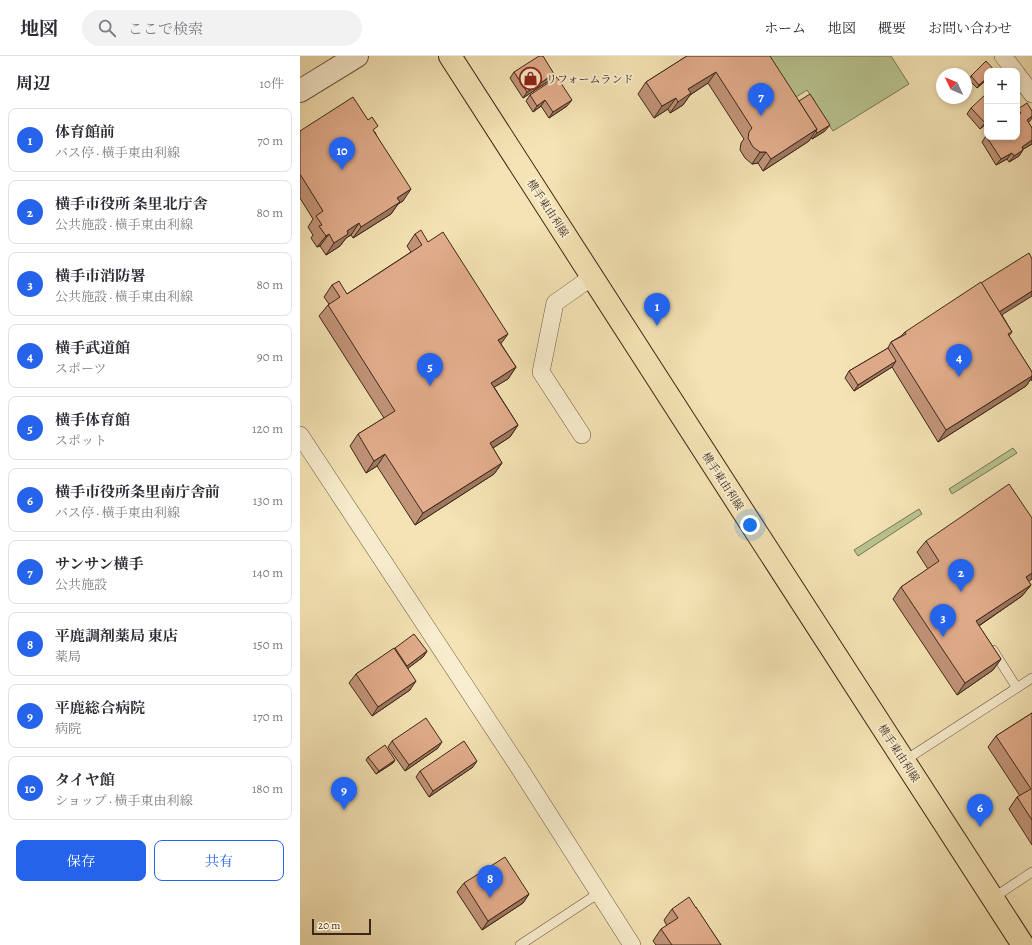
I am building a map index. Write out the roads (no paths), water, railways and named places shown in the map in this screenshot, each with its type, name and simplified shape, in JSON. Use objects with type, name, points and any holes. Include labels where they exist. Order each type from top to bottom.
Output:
[{"type":"main road","name":"横手東由利線","points":[[450,56],[1023,945]]},
{"type":"street","points":[[300,91],[357,56]]},
{"type":"street","points":[[1003,56],[1013,68]]},
{"type":"street","points":[[1020,78],[1032,94]]},
{"type":"street","points":[[582,435],[541,372],[555,304],[592,277]]},
{"type":"street","points":[[300,435],[524,776],[632,945]]},
{"type":"lane","points":[[990,645],[1017,688]]},
{"type":"lane","points":[[904,761],[1032,678]]},
{"type":"lane","points":[[993,898],[1032,872]]},
{"type":"lane","points":[[520,945],[599,893]]},
{"type":"place","name":"リフォームランド","points":[[530,79]]},
{"type":"place","name":"サンサン横手","points":[[761,116]]},
{"type":"place","name":"タイヤ館","points":[[342,170]]},
{"type":"place","name":"体育館前","points":[[657,326]]},
{"type":"place","name":"横手武道館","points":[[959,377]]},
{"type":"place","name":"横手体育館","points":[[430,386]]},
{"type":"place","name":"横手市役所 条里北庁舎","points":[[961,592]]},
{"type":"place","name":"横手市消防署","points":[[943,637]]},
{"type":"place","name":"平鹿総合病院","points":[[344,810]]},
{"type":"place","name":"横手市役所条里南庁舎前","points":[[980,827]]},
{"type":"place","name":"平鹿調剤薬局 東店","points":[[490,898]]}]
